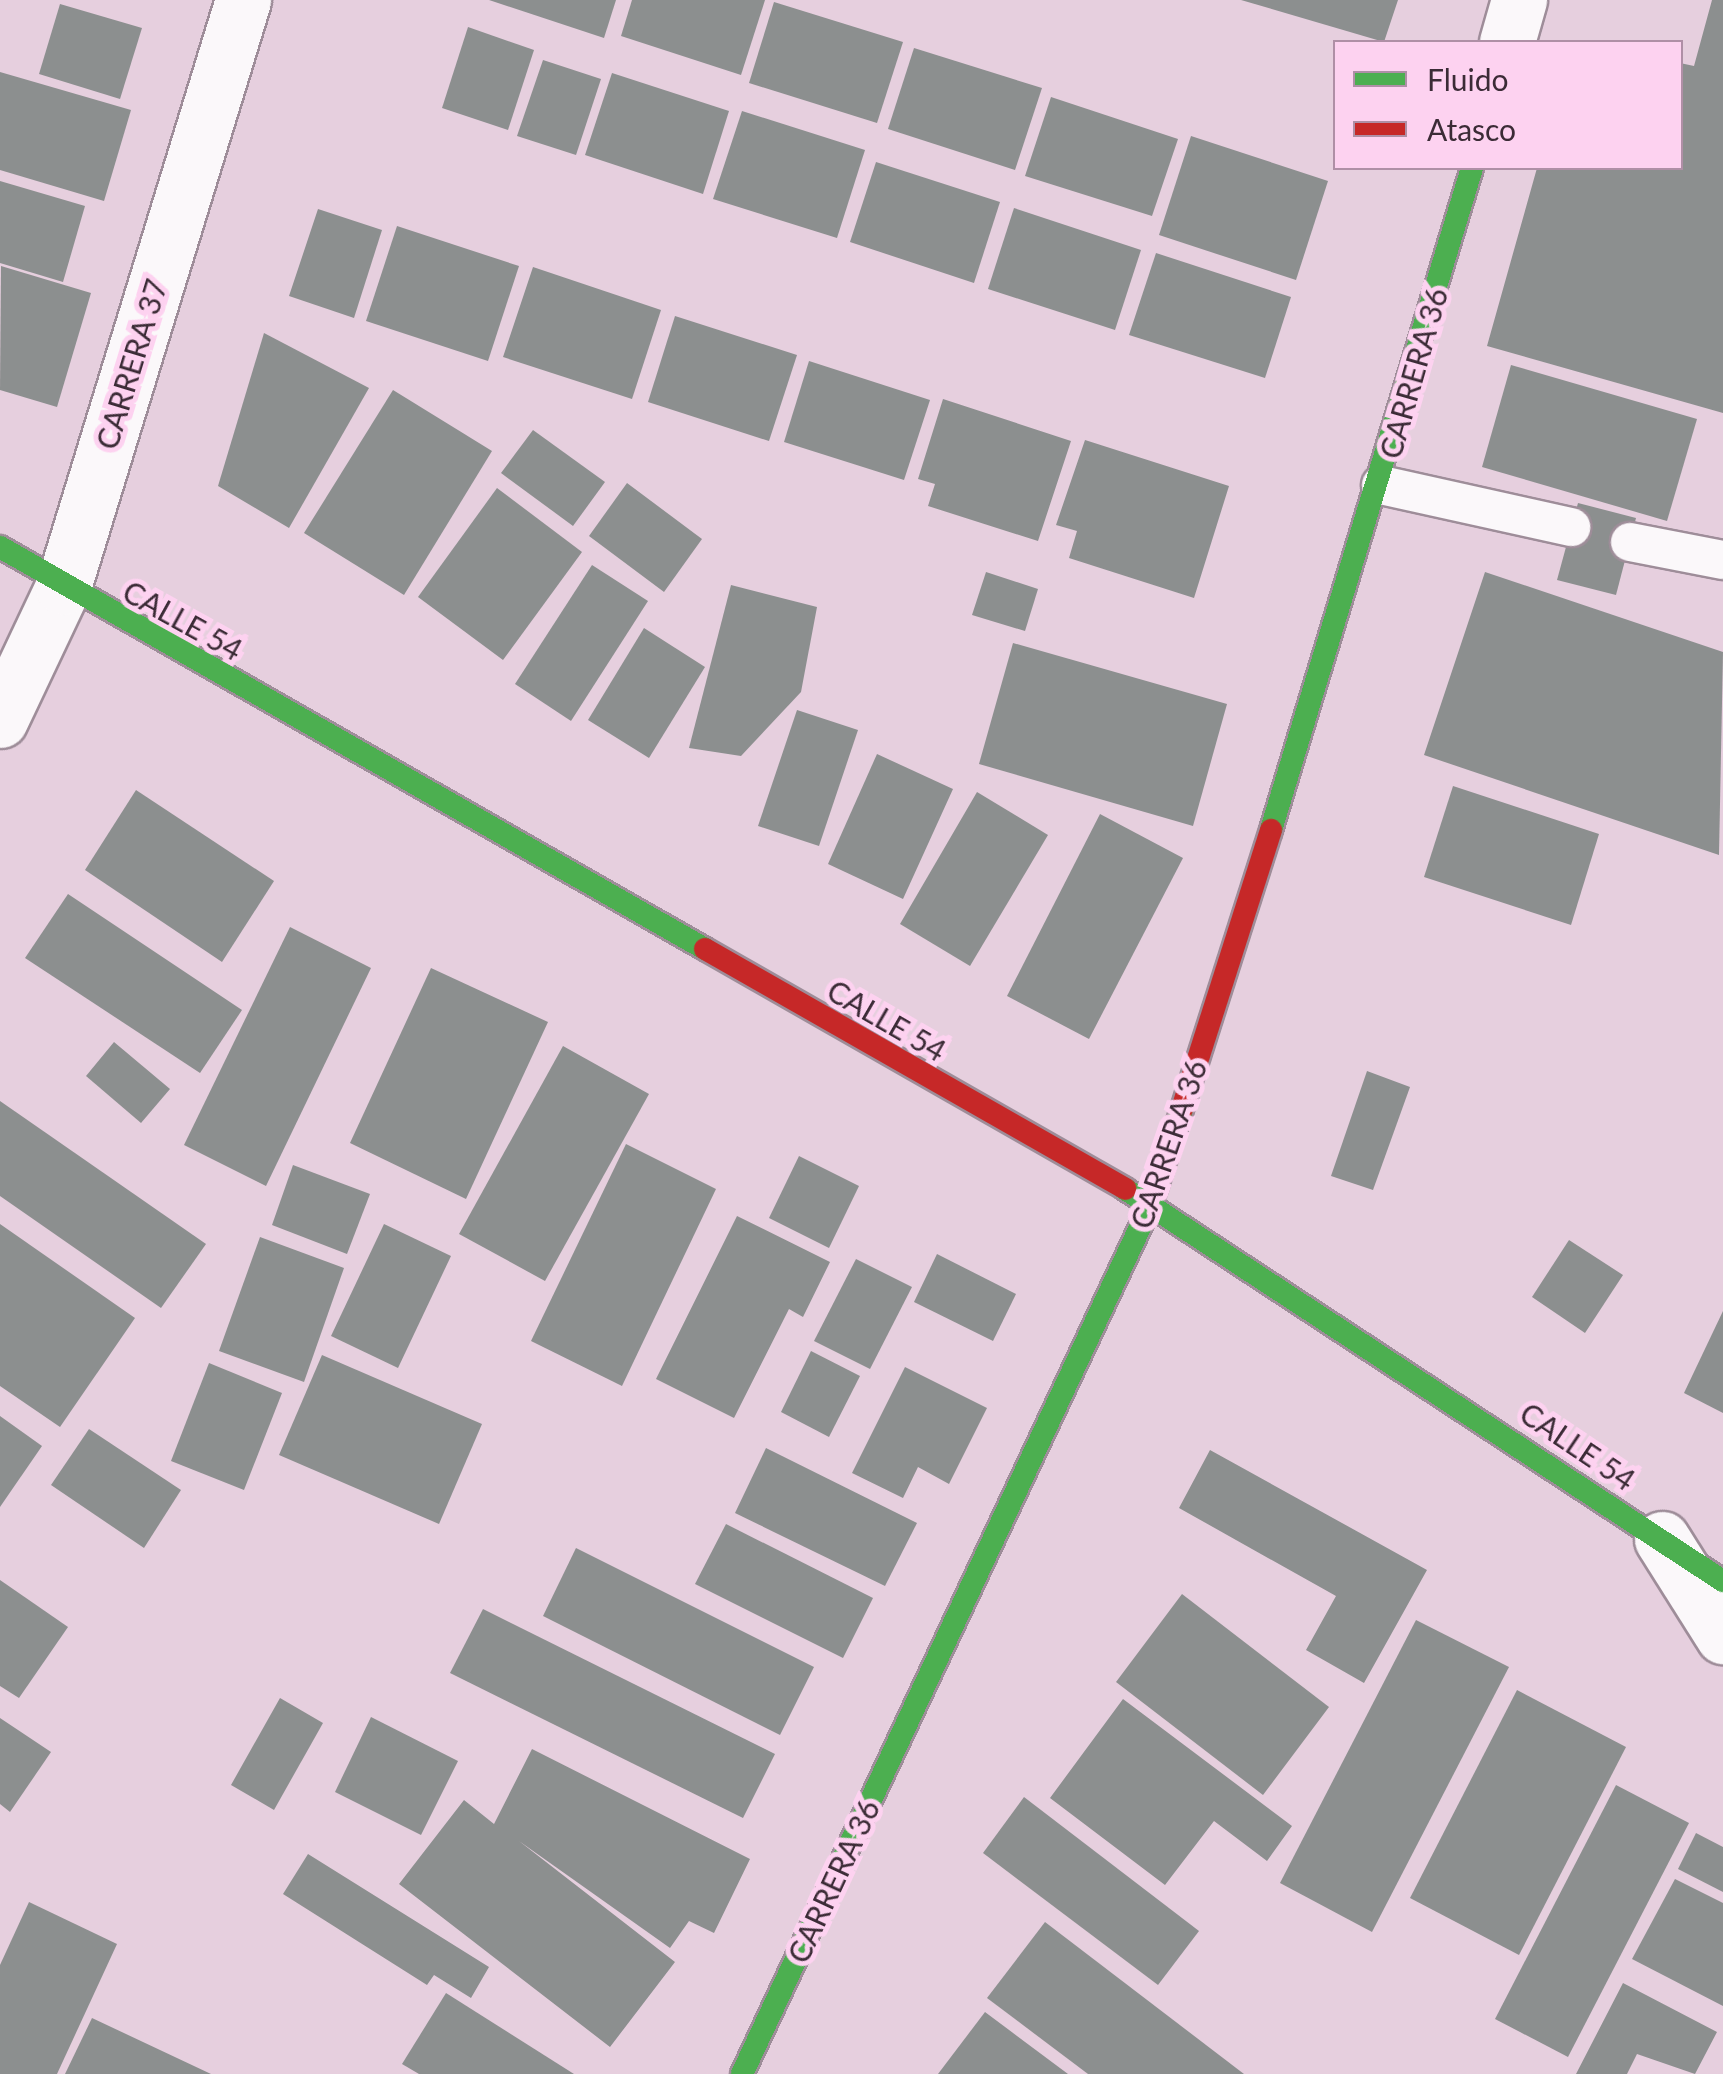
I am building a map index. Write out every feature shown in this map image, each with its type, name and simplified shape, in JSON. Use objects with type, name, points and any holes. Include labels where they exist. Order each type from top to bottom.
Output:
[{"type":"street","name":"CARRERA 37","points":[[0,720],[62,588],[243,0]]},
{"type":"street","points":[[1508,40],[1519,0]]},
{"type":"street","name":"CARRERA 36","points":[[742,2074],[1151,1204],[1382,484],[1471,170]]},
{"type":"street","name":"CALLE 54","points":[[0,547],[62,588],[1151,1204],[1723,1581]]},
{"type":"street","points":[[1662,1539],[1723,1636]]},
{"type":"lane","points":[[1382,484],[1571,527]]},
{"type":"lane","points":[[1630,542],[1723,560]]},
{"type":"building","points":[[489,0],[616,0],[604,38]]},
{"type":"building","points":[[632,0],[765,0],[741,75],[621,36]]},
{"type":"building","points":[[1241,0],[1398,0],[1385,40]]},
{"type":"building","points":[[1712,0],[1723,0],[1723,413],[1487,346],[1536,170],[1683,170],[1683,64],[1694,66]]},
{"type":"building","points":[[774,2],[903,42],[877,123],[749,83]]},
{"type":"building","points":[[60,4],[142,28],[120,99],[39,74]]},
{"type":"building","points":[[468,27],[534,50],[508,130],[442,108]]},
{"type":"building","points":[[914,48],[1042,88],[1015,170],[888,129]]},
{"type":"building","points":[[543,60],[601,79],[576,155],[517,136]]},
{"type":"building","points":[[0,72],[131,110],[104,201],[0,170]]},
{"type":"building","points":[[612,73],[729,111],[703,194],[585,155]]},
{"type":"building","points":[[1051,97],[1178,139],[1152,216],[1025,176]]},
{"type":"building","points":[[742,111],[865,150],[837,238],[713,199]]},
{"type":"building","points":[[1191,136],[1328,181],[1296,280],[1159,235]]},
{"type":"building","points":[[876,162],[1000,202],[974,283],[850,242]]},
{"type":"building","points":[[0,181],[85,206],[63,282],[0,263]]},
{"type":"building","points":[[1014,208],[1141,250],[1115,330],[988,289]]},
{"type":"building","points":[[318,209],[382,230],[354,318],[289,296]]},
{"type":"building","points":[[397,226],[519,266],[488,361],[366,321]]},
{"type":"building","points":[[1156,253],[1291,297],[1265,378],[1129,335]]},
{"type":"building","points":[[1,266],[91,293],[57,407],[0,390]]},
{"type":"building","points":[[533,267],[661,310],[632,399],[503,357]]},
{"type":"building","points":[[675,316],[797,355],[769,441],[648,402]]},
{"type":"building","points":[[264,333],[369,388],[289,528],[218,486]]},
{"type":"building","points":[[809,361],[930,400],[904,480],[784,442]]},
{"type":"building","points":[[1511,365],[1697,419],[1667,521],[1482,467]]},
{"type":"building","points":[[393,390],[492,451],[404,595],[304,533]]},
{"type":"building","points":[[943,399],[1071,441],[1038,541],[928,506],[935,484],[918,479]]},
{"type":"building","points":[[533,430],[605,482],[573,526],[501,473]]},
{"type":"building","points":[[1085,440],[1229,486],[1194,598],[1069,558],[1077,531],[1056,525]]},
{"type":"building","points":[[627,483],[702,539],[664,592],[589,536]]},
{"type":"building","points":[[497,488],[582,552],[503,660],[418,597]]},
{"type":"building","points":[[1578,503],[1636,518],[1616,595],[1557,580]]},
{"type":"building","points":[[592,565],[648,601],[571,721],[515,684]]},
{"type":"building","points":[[986,572],[1038,589],[1025,631],[972,615]]},
{"type":"building","points":[[1485,572],[1723,652],[1719,855],[1424,755]]},
{"type":"building","points":[[731,585],[817,607],[801,692],[741,756],[689,748]]},
{"type":"building","points":[[644,628],[705,667],[649,758],[588,720]]},
{"type":"building","points":[[1013,643],[1227,704],[1193,826],[979,764]]},
{"type":"building","points":[[797,710],[858,730],[819,846],[758,826]]},
{"type":"building","points":[[877,754],[953,789],[903,899],[828,864]]},
{"type":"building","points":[[1453,786],[1599,834],[1571,925],[1424,877]]},
{"type":"building","points":[[136,790],[274,881],[222,962],[85,870]]},
{"type":"building","points":[[977,792],[1048,835],[970,966],[900,924]]},
{"type":"building","points":[[1100,814],[1183,858],[1089,1039],[1007,996]]},
{"type":"building","points":[[68,894],[242,1010],[200,1073],[25,958]]},
{"type":"building","points":[[290,927],[371,968],[266,1186],[184,1145]]},
{"type":"building","points":[[431,968],[548,1022],[466,1199],[350,1143]]},
{"type":"building","points":[[114,1042],[170,1089],[141,1123],[86,1076]]},
{"type":"building","points":[[563,1046],[649,1094],[545,1281],[459,1234]]},
{"type":"building","points":[[1367,1071],[1410,1087],[1373,1190],[1331,1176]]},
{"type":"building","points":[[0,1101],[206,1244],[161,1308],[0,1196]]},
{"type":"building","points":[[626,1144],[716,1189],[622,1386],[531,1341]]},
{"type":"building","points":[[799,1156],[859,1186],[829,1248],[769,1218]]},
{"type":"building","points":[[293,1165],[370,1194],[347,1254],[272,1225]]},
{"type":"building","points":[[737,1216],[830,1262],[803,1317],[789,1309],[734,1418],[656,1379]]},
{"type":"building","points":[[0,1224],[135,1318],[60,1427],[0,1386]]},
{"type":"building","points":[[384,1224],[451,1256],[398,1368],[331,1336]]},
{"type":"building","points":[[260,1237],[344,1268],[304,1382],[219,1351]]},
{"type":"building","points":[[1569,1240],[1623,1275],[1585,1333],[1532,1297]]},
{"type":"building","points":[[937,1254],[1016,1294],[993,1341],[914,1302]]},
{"type":"building","points":[[856,1259],[912,1287],[870,1369],[814,1341]]},
{"type":"building","points":[[1723,1311],[1723,1413],[1684,1393]]},
{"type":"building","points":[[811,1351],[860,1376],[829,1437],[781,1412]]},
{"type":"building","points":[[322,1355],[482,1424],[439,1524],[279,1455]]},
{"type":"building","points":[[209,1363],[282,1393],[244,1490],[171,1461]]},
{"type":"building","points":[[905,1367],[987,1408],[949,1484],[918,1467],[903,1498],[852,1473]]},
{"type":"building","points":[[0,1416],[42,1446],[0,1507]]},
{"type":"building","points":[[89,1429],[181,1490],[144,1548],[51,1485]]},
{"type":"building","points":[[766,1448],[917,1523],[885,1586],[735,1513]]},
{"type":"building","points":[[1210,1450],[1427,1570],[1364,1683],[1306,1650],[1336,1596],[1179,1508]]},
{"type":"building","points":[[726,1524],[873,1598],[843,1658],[695,1584]]},
{"type":"building","points":[[576,1548],[814,1667],[780,1735],[543,1616]]},
{"type":"building","points":[[0,1580],[68,1627],[19,1698],[0,1686]]},
{"type":"building","points":[[1182,1594],[1329,1707],[1263,1795],[1116,1682]]},
{"type":"building","points":[[483,1609],[775,1754],[743,1818],[450,1673]]},
{"type":"building","points":[[1416,1620],[1509,1667],[1372,1932],[1280,1883]]},
{"type":"building","points":[[1517,1690],[1626,1747],[1519,1955],[1410,1898]]},
{"type":"building","points":[[280,1698],[323,1723],[274,1810],[231,1785]]},
{"type":"building","points":[[1123,1699],[1292,1826],[1267,1861],[1214,1821],[1165,1885],[1050,1798]]},
{"type":"building","points":[[371,1717],[458,1761],[421,1835],[335,1792]]},
{"type":"building","points":[[0,1718],[51,1752],[10,1812],[0,1804]]},
{"type":"building","points":[[532,1749],[750,1859],[714,1933],[689,1921],[670,1948],[519,1841],[675,1962],[610,2047],[399,1884],[464,1800],[494,1824]]},
{"type":"building","points":[[1616,1785],[1689,1823],[1568,2057],[1495,2019]]},
{"type":"building","points":[[1024,1797],[1199,1931],[1158,1985],[983,1853]]},
{"type":"building","points":[[1696,1833],[1723,1847],[1723,1892],[1678,1869]]},
{"type":"building","points":[[308,1854],[489,1967],[471,1998],[434,1975],[427,1985],[283,1894]]},
{"type":"building","points":[[1675,1879],[1723,1903],[1723,2006],[1632,1959]]},
{"type":"building","points":[[29,1902],[117,1944],[57,2074],[0,2074],[0,1965]]},
{"type":"building","points":[[1045,1922],[1244,2074],[1088,2074],[987,1998]]},
{"type":"building","points":[[1623,1983],[1717,2032],[1695,2074],[1637,2054],[1627,2074],[1576,2074]]},
{"type":"building","points":[[446,1993],[574,2074],[419,2074],[402,2064]]},
{"type":"building","points":[[985,2012],[1068,2074],[938,2074]]},
{"type":"building","points":[[92,2018],[211,2074],[65,2074]]},
{"type":"traffic: fast","points":[[1271,830],[1471,170]]},
{"type":"traffic: fast","points":[[0,547],[705,949]]},
{"type":"traffic: fast","points":[[742,2074],[1151,1204],[1182,1109]]},
{"type":"traffic: fast","points":[[1125,1189],[1723,1581]]},
{"type":"traffic: jam","points":[[1182,1109],[1271,830]]},
{"type":"traffic: jam","points":[[705,949],[1125,1189]]}]
